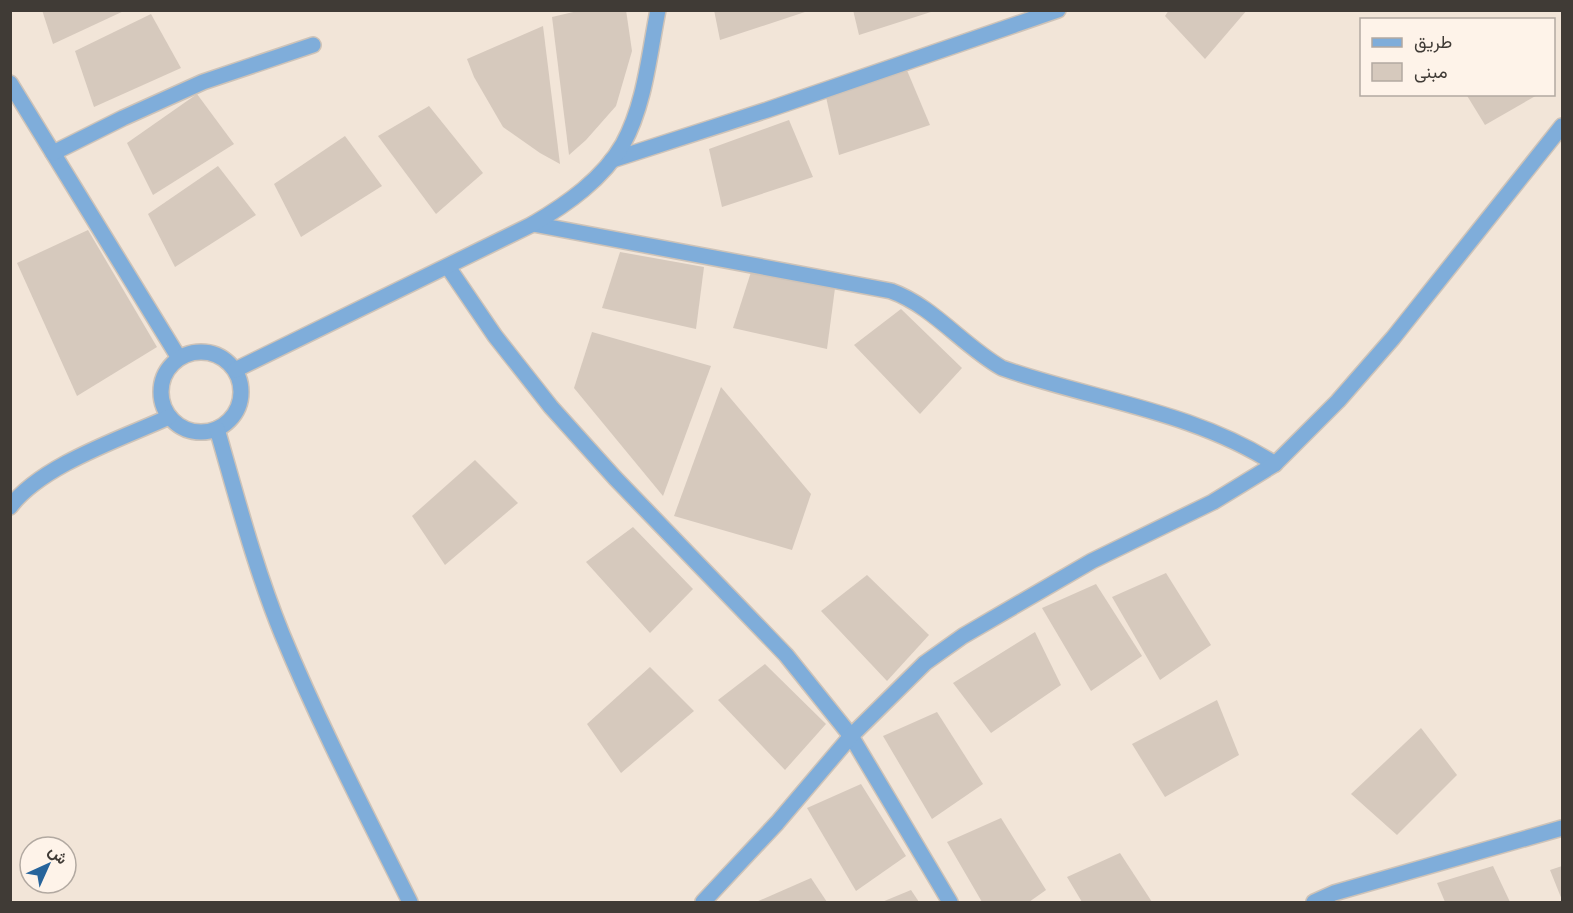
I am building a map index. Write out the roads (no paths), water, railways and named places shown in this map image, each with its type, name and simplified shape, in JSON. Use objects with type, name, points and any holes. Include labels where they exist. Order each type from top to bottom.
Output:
[{"type":"street","points":[[235,370],[533,224],[562,206],[591,183],[623,145],[635,115],[658,10]]},
{"type":"street","points":[[612,160],[767,110],[1058,10]]},
{"type":"street","points":[[53,153],[203,82],[313,45]]},
{"type":"street","points":[[10,83],[179,358]]},
{"type":"street","points":[[703,903],[777,823],[852,736],[926,663],[963,636],[1092,561],[1213,502],[1275,464],[1338,401],[1393,338],[1563,126]]},
{"type":"street","points":[[533,224],[891,291],[916,303],[980,354],[1002,368],[1183,421],[1242,446],[1275,464]]},
{"type":"street","points":[[448,267],[495,336],[551,407],[639,503],[786,655],[852,736],[950,903]]},
{"type":"street","points":[[205,352],[218,356],[235,370],[241,387],[241,400],[236,412],[228,422],[217,429],[204,432],[191,431],[179,426],[170,417],[163,405],[161,392],[166,373],[179,358],[192,353],[205,352]]},
{"type":"street","points":[[10,507],[32,485],[52,472],[170,417]]},
{"type":"street","points":[[217,429],[261,578],[282,634],[330,740],[410,903]]},
{"type":"street","points":[[1314,903],[1563,828]]}]
